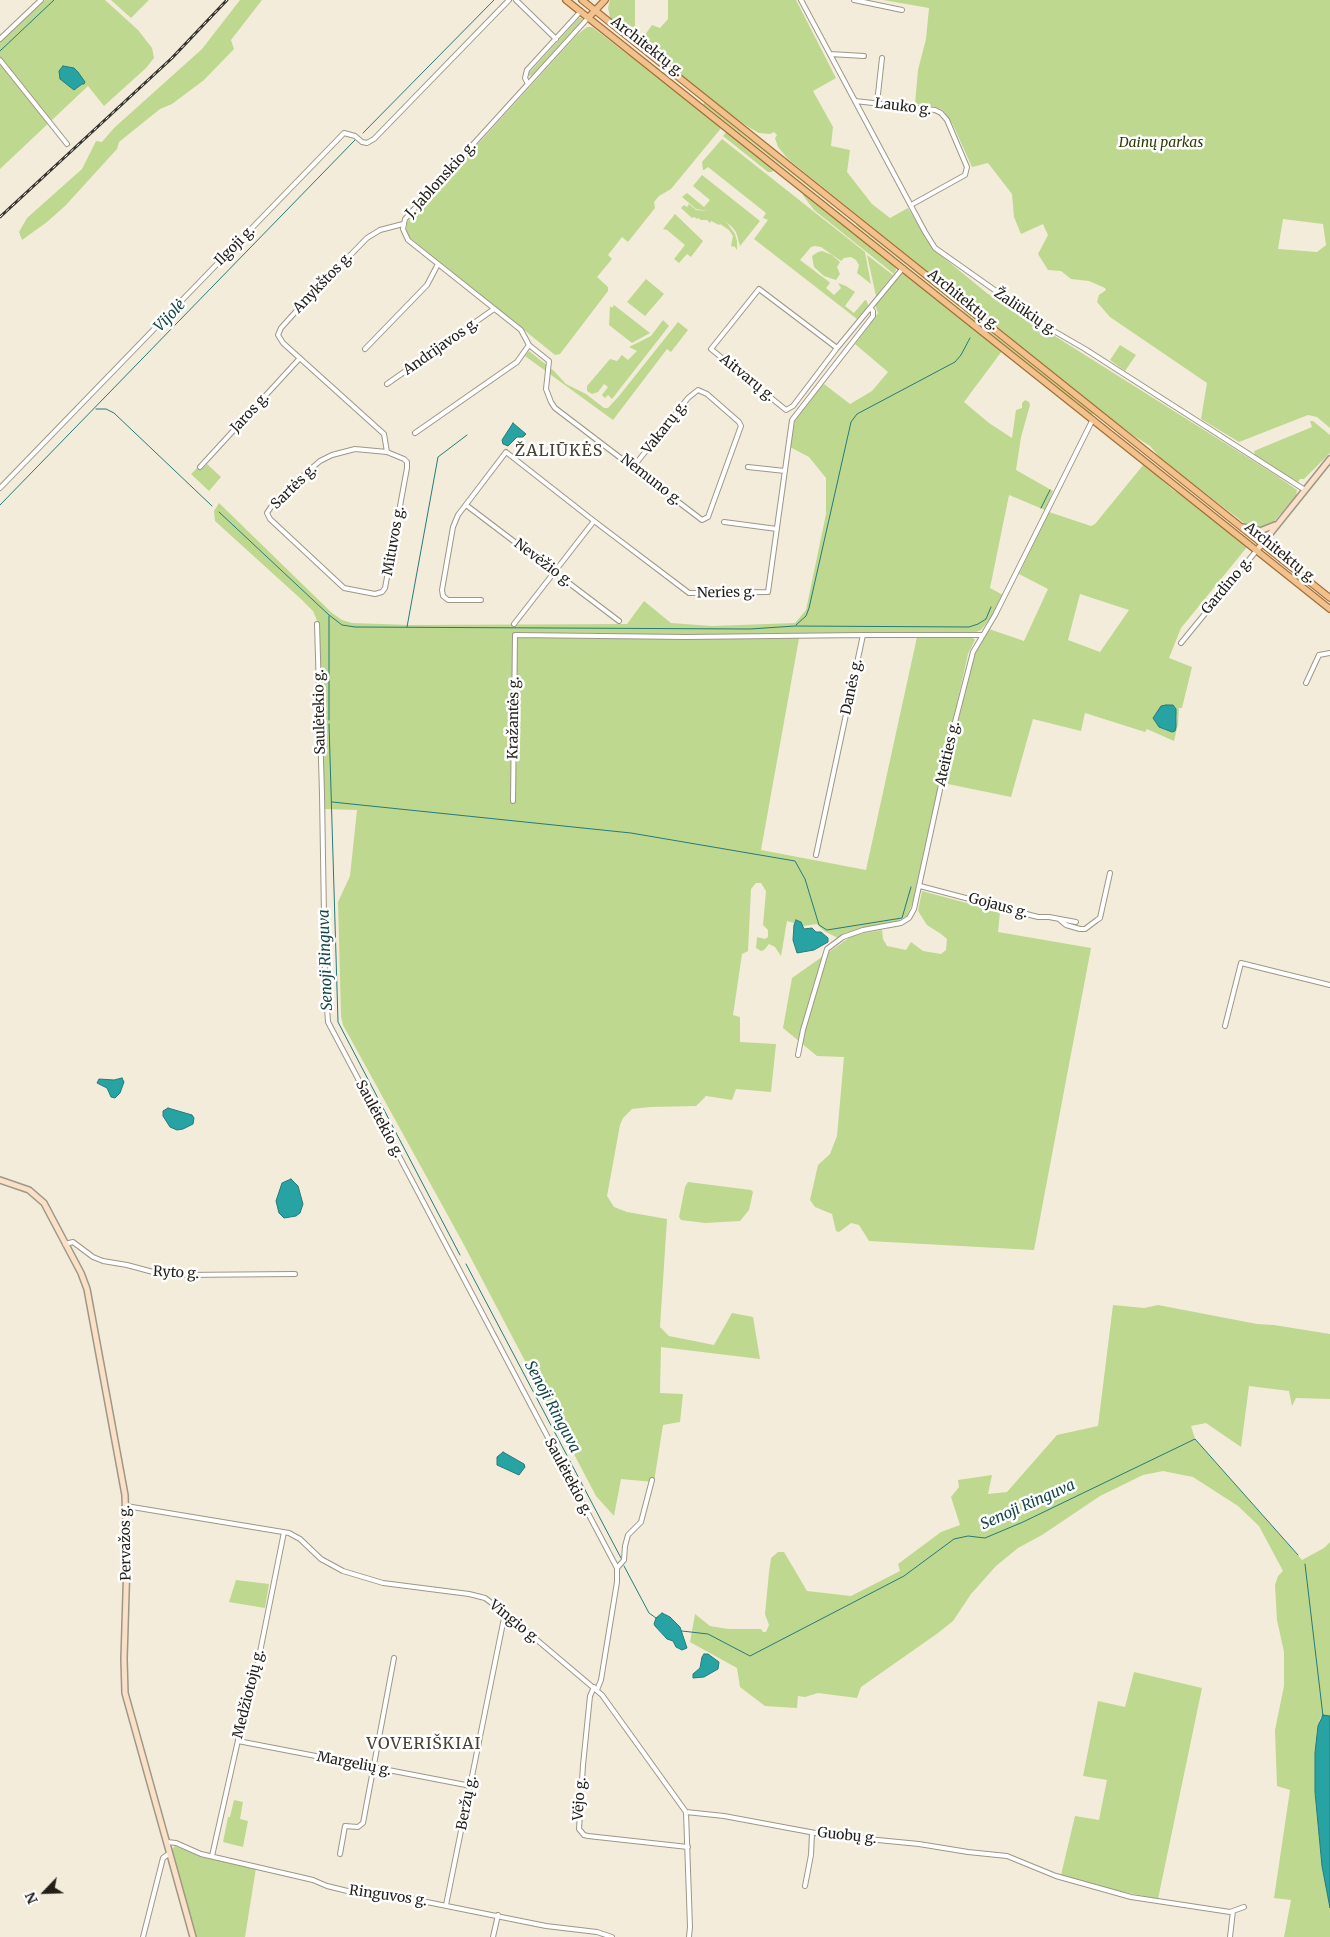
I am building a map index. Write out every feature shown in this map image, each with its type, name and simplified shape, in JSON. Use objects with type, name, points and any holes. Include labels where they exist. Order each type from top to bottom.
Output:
[{"type":"main road","name":"Architektų g.","points":[[566,0],[1330,609]]},
{"type":"main road","points":[[588,18],[605,0]]},
{"type":"main road","name":"Architektų g.","points":[[587,1],[595,11],[635,44],[1330,598]]},
{"type":"main road","points":[[580,11],[587,1]]},
{"type":"main road","points":[[630,50],[635,44]]},
{"type":"main road","points":[[698,104],[703,98]]},
{"type":"main road","points":[[851,226],[856,220]]},
{"type":"main road","points":[[958,311],[962,306]]},
{"type":"main road","points":[[1093,419],[1097,412]]},
{"type":"main road","name":"Gardino g.","points":[[1257,550],[1330,459]]},
{"type":"main road","points":[[1241,527],[1264,531],[1279,522]]},
{"type":"main road","name":"Pervažos g.","points":[[0,1180],[20,1186],[37,1196],[49,1211],[81,1274],[88,1297],[121,1464],[126,1506],[125,1694],[132,1726],[193,1937]]},
{"type":"street","points":[[0,39],[41,0]]},
{"type":"street","name":"Ilgoji g.","points":[[0,488],[299,181],[339,137],[344,133],[355,136],[366,143],[374,139],[509,0]]},
{"type":"street","points":[[516,0],[556,39]]},
{"type":"street","name":"Žaliūkių g.","points":[[801,0],[935,248],[1046,327],[1087,350],[1305,490]]},
{"type":"street","points":[[854,0],[902,10]]},
{"type":"street","name":"J. Jablonskio g.","points":[[528,84],[525,78],[528,70],[580,11]]},
{"type":"street","name":"J. Jablonskio g.","points":[[529,345],[521,330],[408,240],[404,233],[403,224],[405,219],[588,18]]},
{"type":"street","points":[[830,54],[864,56]]},
{"type":"street","points":[[877,103],[882,58]]},
{"type":"street","points":[[0,60],[67,144]]},
{"type":"street","name":"Lauko g.","points":[[855,101],[935,110],[941,113],[947,120],[966,167],[963,178],[911,205]]},
{"type":"street","name":"Anykštos g.","points":[[300,358],[283,343],[278,335],[281,328],[367,238],[380,230],[403,224]]},
{"type":"street","points":[[365,350],[427,285],[438,264]]},
{"type":"street","name":"Aitvarų g.","points":[[837,348],[759,290],[711,349],[786,410],[792,406],[903,268]]},
{"type":"street","name":"Neries g.","points":[[466,505],[506,452],[689,593],[768,592],[792,420],[873,316],[873,311],[870,308]]},
{"type":"street","name":"Andrijavos g.","points":[[387,384],[494,309]]},
{"type":"street","points":[[415,433],[517,362],[529,345]]},
{"type":"street","name":"Nemuno g.","points":[[529,345],[549,361],[546,389],[551,402],[560,411],[702,520],[708,517],[741,426]]},
{"type":"street","points":[[300,358],[384,434],[387,452]]},
{"type":"street","name":"Jaros g.","points":[[200,468],[300,358]]},
{"type":"street","name":"Vakarų g.","points":[[634,466],[688,398],[698,390],[707,394],[740,422],[741,426]]},
{"type":"street","name":"Ateities g.","points":[[798,1055],[803,1030],[827,949],[843,937],[863,930],[904,921],[914,909],[955,721],[973,652],[981,635],[995,615],[1093,419]]},
{"type":"street","name":"Sartės g.","points":[[267,513],[304,474],[332,455],[355,449],[387,452],[407,462]]},
{"type":"street","name":"Mituvos g.","points":[[267,513],[270,519],[344,588],[375,594],[382,592],[387,578],[407,462]]},
{"type":"street","points":[[748,467],[785,471]]},
{"type":"street","points":[[466,505],[458,515],[453,527],[442,590],[443,596],[448,600],[481,600]]},
{"type":"street","name":"Nevėžio g.","points":[[466,505],[619,621]]},
{"type":"street","points":[[514,624],[594,521]]},
{"type":"street","points":[[724,522],[777,529]]},
{"type":"street","name":"Gardino g.","points":[[1181,643],[1257,550]]},
{"type":"street","name":"Saulėtekio g.","points":[[317,624],[322,767],[325,978],[328,1022],[617,1568]]},
{"type":"street","name":"Kražantės g.","points":[[513,801],[515,635],[686,638],[863,635]]},
{"type":"street","points":[[863,635],[981,635]]},
{"type":"street","name":"Danės g.","points":[[816,855],[863,635]]},
{"type":"street","points":[[1306,683],[1319,656],[1330,653]]},
{"type":"street","points":[[1058,919],[1073,928],[1085,929],[1100,918],[1110,873]]},
{"type":"street","name":"Gojaus g.","points":[[920,886],[1038,917],[1076,922]]},
{"type":"street","points":[[1225,1026],[1241,964],[1330,985]]},
{"type":"street","name":"Ryto g.","points":[[66,1244],[74,1242],[93,1257],[103,1261],[153,1272],[182,1275],[295,1274]]},
{"type":"street","points":[[595,1688],[601,1680],[617,1582],[617,1568],[624,1560],[628,1535],[641,1522],[652,1480]]},
{"type":"street","name":"Vingio g.","points":[[126,1506],[284,1532],[300,1539],[321,1559],[343,1571],[383,1583],[469,1594],[485,1598],[595,1688],[610,1703],[686,1812]]},
{"type":"street","name":"Medžiotojų g.","points":[[212,1856],[258,1662],[284,1532]]},
{"type":"street","name":"Beržų g.","points":[[446,1905],[505,1613]]},
{"type":"street","points":[[340,1854],[345,1826],[358,1827],[364,1822],[394,1658]]},
{"type":"street","name":"Vėjo g.","points":[[595,1688],[590,1696],[580,1794],[578,1825],[580,1832],[588,1836],[688,1847]]},
{"type":"street","name":"Margelių g.","points":[[238,1741],[471,1786]]},
{"type":"street","points":[[686,1812],[689,1937]]},
{"type":"street","name":"Guobų g.","points":[[686,1812],[724,1816],[812,1832],[1008,1856],[1056,1876],[1131,1897],[1233,1912]]},
{"type":"street","points":[[805,1886],[811,1855],[812,1832]]},
{"type":"street","name":"Ringuvos g.","points":[[167,1842],[192,1851],[313,1880],[327,1886],[364,1895],[377,1896],[388,1894],[546,1926],[597,1932],[612,1937]]},
{"type":"street","points":[[143,1937],[164,1858],[170,1853]]},
{"type":"street","points":[[1230,1937],[1233,1912],[1244,1907]]},
{"type":"street","points":[[493,1937],[498,1915]]},
{"type":"green space","points":[[45,0],[105,0],[138,30],[152,48],[154,58],[146,68],[104,106],[88,86],[0,169],[0,42]]},
{"type":"green space","points":[[111,0],[149,0],[131,18]]},
{"type":"green space","points":[[240,0],[262,0],[231,40],[234,49],[204,80],[172,104],[160,109],[119,142],[117,149],[65,206],[22,240],[19,232],[27,218],[82,169],[96,141],[102,142],[114,128],[202,49]]},
{"type":"green space","points":[[610,0],[635,0],[635,33],[631,33],[613,22],[608,8]]},
{"type":"green space","points":[[668,0],[796,0],[836,78],[813,91],[833,127],[831,146],[850,150],[847,172],[872,204],[890,218],[908,208],[933,249],[988,294],[1274,474],[1297,490],[1296,496],[1270,526],[1257,530],[1248,526],[1162,460],[1150,446],[1098,409],[788,159],[778,147],[775,138],[777,135],[774,132],[770,134],[759,133],[750,128],[716,105],[659,59],[654,51],[644,44],[643,38],[652,25],[660,28],[668,19]]},
{"type":"green space","name":"Dainų parkas","points":[[883,0],[1330,0],[1330,428],[1317,417],[1308,415],[1239,442],[1201,419],[1207,383],[1110,317],[1097,302],[1099,295],[1106,290],[1105,288],[1089,281],[1071,279],[1061,271],[1048,270],[1038,254],[1048,235],[1043,224],[1021,234],[1014,217],[1012,194],[988,163],[972,167],[953,125],[943,110],[915,104],[918,70],[926,39],[929,8]],"holes":[[[1283,219],[1323,224],[1326,245],[1317,252],[1278,249]]]},
{"type":"green space","points":[[579,18],[582,18],[582,20],[529,76],[529,73]]},
{"type":"green space","points":[[587,27],[592,27],[722,127],[671,189],[659,196],[654,202],[655,208],[628,242],[622,237],[608,255],[612,259],[597,277],[608,287],[608,291],[560,354],[555,355],[408,236],[406,230],[407,222],[577,35]]},
{"type":"green space","points":[[705,103],[851,220],[852,221],[703,104]]},
{"type":"green space","points":[[727,131],[774,169],[772,172],[768,172],[723,136]]},
{"type":"green space","points":[[722,139],[865,252],[871,284],[857,273],[859,265],[851,257],[844,258],[841,261],[821,247],[815,246],[811,247],[800,260],[830,283],[826,288],[834,295],[841,288],[838,283],[855,292],[845,306],[854,313],[865,300],[867,301],[868,306],[857,319],[754,239],[768,220],[763,218],[766,213],[708,167],[703,170],[702,162]]},
{"type":"green space","points":[[702,175],[760,221],[740,246],[736,232],[732,227],[714,212],[727,223],[735,234],[737,250],[731,246],[733,236],[729,230],[711,221],[710,223],[707,220],[692,218],[681,208],[684,205],[687,207],[689,204],[696,210],[708,211],[696,209],[682,197],[687,193],[704,207],[710,200],[693,186]]},
{"type":"green space","points":[[802,194],[808,196],[895,265],[896,270],[894,274],[814,210]]},
{"type":"green space","points":[[675,214],[703,241],[691,257],[687,254],[679,263],[674,259],[685,245],[667,230],[663,229]]},
{"type":"green space","points":[[856,225],[959,305],[959,307]]},
{"type":"green space","points":[[822,251],[832,255],[840,262],[837,267],[840,274],[836,280],[824,276],[814,267],[812,256]]},
{"type":"green space","points":[[867,255],[893,275],[876,296]]},
{"type":"green space","points":[[905,273],[1002,351],[964,402],[989,423],[1012,438],[1016,410],[1022,408],[1022,403],[1025,400],[1029,402],[1030,405],[1021,437],[1016,470],[1053,491],[1045,510],[1009,495],[990,588],[1003,595],[993,615],[981,630],[974,633],[800,633],[761,850],[866,870],[917,637],[972,637],[975,640],[968,654],[913,902],[907,916],[897,921],[845,933],[838,938],[824,931],[817,924],[803,926],[801,922],[796,920],[794,923],[787,921],[781,956],[775,947],[769,944],[761,951],[756,948],[757,937],[765,939],[768,937],[768,930],[763,925],[766,891],[761,883],[756,883],[751,889],[748,951],[742,954],[733,1015],[740,1017],[740,1042],[776,1044],[771,1092],[736,1089],[732,1100],[706,1096],[696,1106],[632,1109],[623,1118],[620,1125],[607,1196],[614,1207],[627,1212],[667,1219],[660,1327],[669,1336],[714,1345],[732,1313],[753,1317],[760,1359],[661,1347],[660,1393],[683,1394],[680,1422],[663,1425],[654,1482],[621,1479],[614,1516],[596,1496],[463,1243],[343,1025],[341,1016],[338,902],[350,876],[357,810],[324,809],[318,623],[313,611],[302,600],[215,521],[214,511],[219,503],[332,613],[342,620],[352,623],[410,625],[627,624],[644,601],[671,623],[712,626],[795,623],[806,610],[826,514],[826,478],[809,457],[790,447],[795,420],[801,410],[824,384],[850,404],[872,391],[888,372],[855,344],[878,313],[875,305],[901,274]]},
{"type":"green space","points":[[646,279],[664,294],[645,316],[627,302]]},
{"type":"green space","points":[[614,305],[650,333],[632,343],[609,325],[610,306],[612,308]]},
{"type":"green space","points":[[963,311],[1093,413],[1092,415]]},
{"type":"green space","points":[[663,320],[669,326],[612,399],[608,395],[605,398],[602,395],[608,387],[604,384],[598,392],[592,394],[587,391],[587,386],[610,359],[617,361],[622,355],[628,360],[637,351],[629,347],[651,336]]},
{"type":"green space","points":[[678,322],[688,330],[671,352],[667,349],[613,420],[525,356],[529,351],[554,371],[566,384],[586,394],[604,408],[608,408]]},
{"type":"green space","points":[[1120,345],[1136,355],[1125,371],[1110,360]]},
{"type":"green space","points":[[1310,421],[1313,421],[1330,435],[1330,453],[1304,479],[1300,479],[1298,482],[1255,455],[1254,451],[1312,427]]},
{"type":"green space","points":[[207,464],[221,477],[209,491],[191,474],[198,467],[201,470]]},
{"type":"green space","points":[[1144,464],[1173,490],[1247,547],[1181,628],[1169,658],[1192,667],[1182,708],[1179,708],[1174,741],[1147,729],[1145,732],[1085,713],[1081,731],[1033,719],[1011,797],[943,783],[976,648],[989,629],[1024,641],[1048,589],[1019,574],[1049,512],[1091,526],[1095,524]],"holes":[[[1080,594],[1129,610],[1100,652],[1068,640]],[[1173,705],[1177,717],[1176,727],[1172,732],[1163,729],[1153,718],[1157,712]]]},
{"type":"green space","points":[[922,891],[1000,912],[998,932],[1091,948],[1034,1250],[869,1241],[859,1225],[851,1223],[839,1232],[836,1231],[832,1214],[815,1207],[810,1200],[818,1165],[830,1154],[837,1136],[844,1057],[817,1056],[783,1028],[792,978],[853,935],[882,930],[883,939],[887,946],[906,950],[911,942],[923,951],[941,954],[946,950],[947,939],[927,925],[918,911]]},
{"type":"green space","points":[[688,1182],[751,1190],[753,1192],[749,1210],[740,1221],[705,1223],[681,1220],[679,1217],[685,1187]]},
{"type":"green space","points":[[1113,1305],[1144,1308],[1158,1305],[1257,1324],[1330,1334],[1330,1399],[1296,1398],[1292,1406],[1289,1391],[1249,1386],[1241,1447],[1206,1423],[1191,1426],[1195,1439],[1302,1560],[1324,1548],[1330,1542],[1330,1716],[1327,1715],[1320,1718],[1315,1753],[1315,1792],[1322,1866],[1330,1908],[1330,1937],[1284,1937],[1291,1900],[1274,1898],[1290,1790],[1277,1786],[1275,1730],[1284,1686],[1284,1652],[1277,1620],[1275,1585],[1278,1576],[1283,1571],[1259,1526],[1238,1506],[1193,1477],[1163,1471],[1143,1475],[1100,1496],[1042,1535],[1018,1548],[996,1566],[971,1594],[953,1621],[861,1687],[857,1698],[818,1693],[805,1697],[798,1696],[797,1708],[765,1706],[740,1687],[737,1668],[690,1642],[695,1614],[710,1626],[728,1629],[761,1629],[763,1632],[766,1632],[769,1625],[765,1614],[771,1558],[778,1552],[784,1552],[807,1591],[851,1596],[900,1571],[898,1564],[941,1532],[960,1525],[951,1497],[959,1487],[958,1480],[992,1475],[988,1494],[1007,1492],[1057,1435],[1098,1426]]},
{"type":"green space","points":[[236,1580],[269,1584],[265,1608],[229,1602]]},
{"type":"green space","points":[[1134,1672],[1202,1688],[1158,1899],[1091,1885],[1061,1875],[1075,1816],[1099,1820],[1107,1780],[1083,1776],[1098,1701],[1125,1707]]},
{"type":"green space","points":[[234,1800],[243,1802],[240,1819],[248,1821],[243,1847],[223,1842]]},
{"type":"green space","points":[[175,1846],[197,1855],[256,1868],[245,1937],[195,1937],[172,1849]]},
{"type":"water","points":[[63,66],[74,68],[85,82],[84,84],[74,90],[60,79],[59,71]]},
{"type":"water","points":[[513,423],[526,434],[523,437],[517,437],[508,446],[503,444],[502,440]]},
{"type":"water","points":[[1173,705],[1176,709],[1176,727],[1175,731],[1172,732],[1159,727],[1153,718],[1161,706]]},
{"type":"water","points":[[796,920],[801,922],[804,929],[812,928],[816,932],[821,932],[828,938],[828,942],[814,950],[797,953],[793,940]]},
{"type":"water","points":[[122,1078],[124,1082],[120,1093],[115,1098],[111,1097],[107,1088],[97,1083],[99,1079],[114,1080]]},
{"type":"water","points":[[168,1108],[192,1115],[194,1118],[193,1124],[177,1130],[170,1127],[163,1116],[163,1111]]},
{"type":"water","points":[[291,1179],[298,1186],[303,1204],[300,1213],[296,1216],[284,1218],[279,1213],[276,1201],[282,1183]]},
{"type":"water","points":[[503,1452],[524,1464],[525,1467],[519,1475],[497,1465],[497,1457]]},
{"type":"water","points":[[662,1613],[670,1617],[680,1627],[687,1648],[682,1650],[676,1647],[673,1641],[667,1639],[655,1626],[656,1618]]},
{"type":"water","points":[[704,1654],[708,1654],[719,1662],[718,1669],[704,1677],[693,1678],[693,1674],[700,1668]]},
{"type":"water","points":[[1323,1715],[1330,1716],[1330,1908],[1322,1866],[1315,1792],[1315,1753],[1318,1726]]},
{"type":"waterway","points":[[0,51],[54,0]]},
{"type":"waterway","name":"Vijolė","points":[[363,133],[494,0]]},
{"type":"waterway","name":"Vijolė","points":[[0,505],[355,140]]},
{"type":"waterway","points":[[796,625],[806,616],[809,608],[851,422],[857,414],[955,362],[970,338]]},
{"type":"waterway","points":[[96,409],[106,409],[114,413],[212,506]]},
{"type":"waterway","points":[[407,627],[438,457],[467,435]]},
{"type":"waterway","points":[[1041,508],[1050,490]]},
{"type":"waterway","points":[[219,512],[329,615],[342,625],[355,627],[750,629],[795,626],[969,627],[986,619],[991,607]]},
{"type":"waterway","name":"Senoji Ringuva","points":[[329,616],[329,720]]},
{"type":"waterway","name":"Senoji Ringuva","points":[[329,724],[338,1022],[460,1255]]},
{"type":"waterway","points":[[332,802],[631,833],[795,861],[805,879],[819,925],[827,930],[902,918],[911,887]]},
{"type":"waterway","name":"Senoji Ringuva","points":[[466,1264],[621,1558]]},
{"type":"waterway","name":"Senoji Ringuva","points":[[682,1631],[708,1634],[750,1656],[904,1576],[954,1539],[968,1536],[985,1538],[1023,1522],[1195,1439],[1298,1555]]},
{"type":"waterway","name":"Senoji Ringuva","points":[[1305,1564],[1323,1716]]},
{"type":"waterway","name":"Senoji Ringuva","points":[[624,1566],[649,1613],[656,1618]]},
{"type":"railway","points":[[0,217],[172,58],[227,0]]},
{"type":"district","name":"ŽALIŪKĖS","points":[[559,451]]},
{"type":"district","name":"VOVERIŠKIAI","points":[[424,1744]]}]
